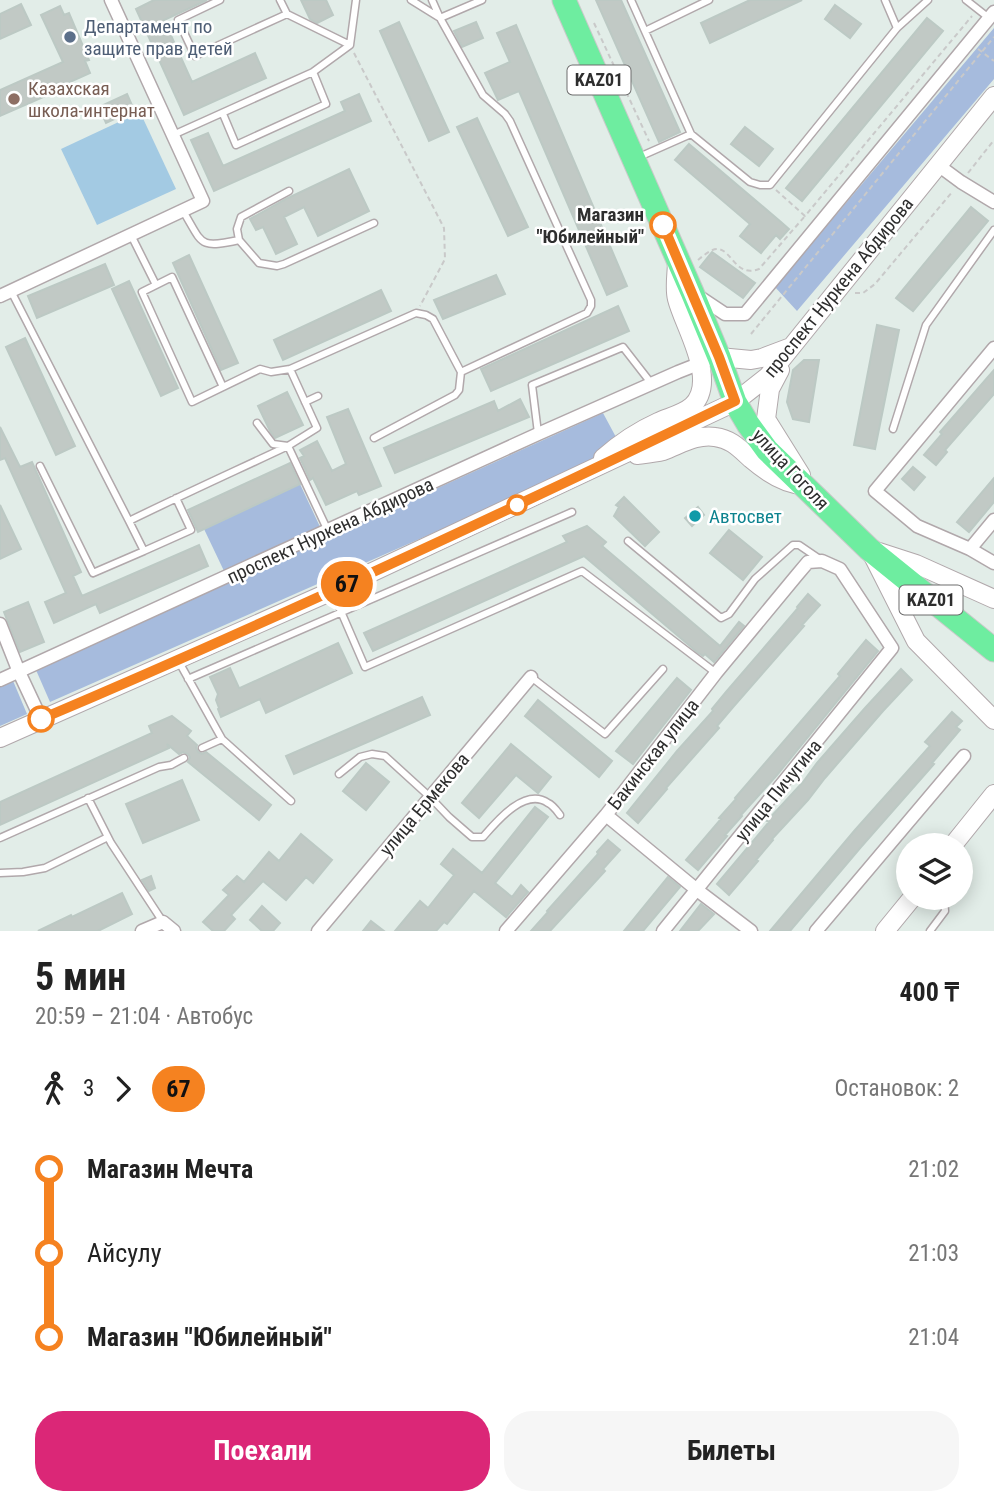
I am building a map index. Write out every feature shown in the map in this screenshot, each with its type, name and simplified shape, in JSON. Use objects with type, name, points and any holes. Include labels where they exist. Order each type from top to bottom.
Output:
[{"type":"highway","name":"улица Гоголя","points":[[564,0],[644,155],[692,292],[709,360],[748,424],[767,450],[869,549],[994,650]]},
{"type":"main road","name":"проспект Нуркена Абдирова","points":[[0,738],[332,591],[735,401],[768,376],[994,96]]},
{"type":"main road","points":[[680,264],[676,297],[689,330],[709,360]]},
{"type":"main road","points":[[709,360],[751,360],[788,351]]},
{"type":"main road","points":[[788,351],[769,389],[766,419],[808,491]]},
{"type":"main road","points":[[588,472],[628,438],[693,406],[701,391],[709,360]]},
{"type":"main road","points":[[616,459],[661,451],[704,436],[716,437],[733,441],[752,460],[776,477],[808,491]]},
{"type":"main road","points":[[869,549],[916,564],[994,599]]},
{"type":"main road","points":[[869,549],[916,641],[994,720]]},
{"type":"main road","points":[[963,833],[994,794]]},
{"type":"main road","points":[[886,931],[903,910]]},
{"type":"street","points":[[6,294],[203,201],[111,0]]},
{"type":"street","points":[[692,292],[724,314],[745,314],[991,15]]},
{"type":"street","points":[[938,165],[994,202]]},
{"type":"street","points":[[994,348],[876,491],[917,526],[970,549],[994,563]]},
{"type":"street","name":"проспект Нуркена Абдирова","points":[[0,680],[538,434],[709,360]]},
{"type":"street","points":[[970,549],[994,520]]},
{"type":"street","name":"Бакинская улица","points":[[506,931],[606,815],[716,673],[808,562],[822,561]]},
{"type":"street","name":"улица Пичугина","points":[[663,931],[892,649],[840,569],[822,561]]},
{"type":"street","points":[[0,624],[41,719]]},
{"type":"street","name":"улица Ермекова","points":[[318,931],[531,677]]},
{"type":"street","points":[[816,931],[964,756]]},
{"type":"street","points":[[606,815],[751,931]]},
{"type":"street","points":[[142,931],[163,922],[174,931]]},
{"type":"lane","points":[[220,0],[178,20],[195,56],[287,14]]},
{"type":"lane","points":[[280,0],[287,14],[350,45]]},
{"type":"lane","points":[[173,135],[313,72],[350,45],[356,0]]},
{"type":"lane","points":[[411,0],[440,18]]},
{"type":"lane","points":[[432,0],[483,95],[510,121],[591,300],[587,313],[461,372]]},
{"type":"lane","points":[[440,18],[482,0]]},
{"type":"lane","points":[[631,0],[691,134],[750,182],[760,185],[770,185],[897,28],[928,0]]},
{"type":"lane","points":[[645,31],[709,0]]},
{"type":"lane","points":[[885,0],[897,28]]},
{"type":"lane","points":[[965,0],[991,15]]},
{"type":"lane","points":[[223,114],[236,145],[326,104],[313,72]]},
{"type":"lane","points":[[644,155],[691,134]]},
{"type":"lane","points":[[289,191],[242,217],[237,229],[239,240],[259,263],[277,266],[374,223]]},
{"type":"lane","points":[[183,211],[201,241],[216,245],[239,240]]},
{"type":"lane","points":[[893,429],[926,326],[994,230]]},
{"type":"lane","points":[[131,235],[156,285]]},
{"type":"lane","points":[[223,387],[172,277],[142,292],[192,402],[223,387],[260,369],[271,372],[290,369],[416,313],[426,315],[433,319],[461,372],[459,390],[455,395],[374,439]]},
{"type":"lane","points":[[6,294],[144,551]]},
{"type":"lane","points":[[538,434],[532,385],[622,347],[652,384]]},
{"type":"lane","points":[[129,521],[288,446],[317,428],[290,369]]},
{"type":"lane","points":[[305,401],[318,396]]},
{"type":"lane","points":[[257,423],[273,444],[288,446]]},
{"type":"lane","points":[[288,446],[328,531]]},
{"type":"lane","points":[[40,466],[93,573],[191,530],[176,498]]},
{"type":"lane","points":[[188,678],[572,512]]},
{"type":"lane","points":[[628,541],[722,618],[729,614],[755,579],[793,545],[799,545],[822,561]]},
{"type":"lane","points":[[332,591],[365,667],[582,570],[716,673]]},
{"type":"lane","points":[[178,661],[222,739],[291,801]]},
{"type":"lane","points":[[531,677],[605,734],[663,670]]},
{"type":"lane","points":[[202,748],[222,739]]},
{"type":"lane","points":[[339,774],[360,757],[372,754],[385,756],[472,837],[483,837],[497,821],[521,802],[535,798],[548,803],[560,815]]},
{"type":"lane","points":[[0,838],[184,758]]},
{"type":"lane","points":[[88,798],[108,837],[163,922]]},
{"type":"lane","points":[[0,873],[46,868],[108,837]]},
{"type":"lane","points":[[930,931],[945,910]]},
{"type":"path","points":[[680,264],[715,248],[721,249],[745,271],[759,269],[978,9]]},
{"type":"path","points":[[595,25],[644,155]]},
{"type":"path","points":[[751,334],[994,37]]},
{"type":"path","points":[[969,42],[994,61]]},
{"type":"path","points":[[350,45],[444,228],[445,259],[416,313]]},
{"type":"path","points":[[836,291],[863,293],[875,284],[994,140]]},
{"type":"path","points":[[770,185],[806,216]]},
{"type":"shaded area","points":[[994,28],[994,79],[797,311],[775,287]]},
{"type":"shaded area","points":[[140,112],[176,189],[97,225],[61,149]]},
{"type":"shaded area","points":[[603,413],[617,439],[585,466],[50,702],[36,670]]},
{"type":"shaded area","points":[[300,484],[321,529],[224,571],[204,529]]},
{"type":"shaded area","points":[[11,676],[27,714],[0,726],[0,681]]},
{"type":"building","points":[[154,0],[207,0],[164,20],[192,82],[255,53],[266,78],[184,115],[136,9]]},
{"type":"building","points":[[301,0],[326,0],[333,15],[317,23],[310,19]]},
{"type":"building","points":[[596,0],[621,0],[680,132],[659,142]]},
{"type":"building","points":[[750,0],[802,0],[710,43],[701,23]]},
{"type":"building","points":[[21,4],[31,25],[0,39],[0,14]]},
{"type":"building","points":[[835,5],[861,24],[850,38],[825,19]]},
{"type":"building","points":[[60,6],[64,15],[69,13],[89,60],[85,61],[90,73],[63,85],[64,88],[0,116],[0,90],[63,62],[41,15]]},
{"type":"building","points":[[927,18],[943,31],[802,201],[786,188]]},
{"type":"building","points":[[399,22],[449,132],[429,141],[380,31]]},
{"type":"building","points":[[476,22],[483,38],[462,47],[454,31]]},
{"type":"building","points":[[516,25],[627,286],[607,295],[519,91],[498,100],[485,73],[510,62],[497,33]]},
{"type":"building","points":[[127,94],[134,110],[106,123],[99,107]]},
{"type":"building","points":[[359,94],[371,121],[214,191],[191,140],[208,133],[223,166],[345,111],[341,102]]},
{"type":"building","points":[[477,118],[528,227],[508,236],[457,127]]},
{"type":"building","points":[[745,127],[773,149],[759,166],[731,144]]},
{"type":"building","points":[[689,144],[789,229],[780,239],[776,235],[761,253],[740,236],[750,224],[675,160]]},
{"type":"building","points":[[349,169],[369,211],[318,236],[304,207],[284,217],[297,244],[276,254],[263,227],[256,230],[250,219]]},
{"type":"building","points":[[971,207],[988,221],[913,311],[896,298]]},
{"type":"building","points":[[712,252],[755,283],[743,298],[700,267]]},
{"type":"building","points":[[189,255],[238,363],[221,370],[173,263]]},
{"type":"building","points":[[105,264],[114,285],[37,318],[28,296]]},
{"type":"building","points":[[496,275],[505,294],[443,319],[434,300]]},
{"type":"building","points":[[129,281],[178,388],[161,396],[112,289]]},
{"type":"building","points":[[381,290],[391,311],[283,360],[274,340]]},
{"type":"building","points":[[618,306],[629,331],[491,391],[481,369]]},
{"type":"building","points":[[877,325],[899,330],[875,449],[854,445]]},
{"type":"building","points":[[25,338],[75,446],[56,455],[6,347]]},
{"type":"building","points":[[804,360],[819,360],[809,422],[793,419],[787,402],[793,370]]},
{"type":"building","points":[[994,370],[994,394],[945,450],[947,452],[936,465],[924,455],[942,434],[940,432]]},
{"type":"building","points":[[287,392],[303,425],[275,438],[258,406]]},
{"type":"building","points":[[520,399],[529,417],[395,473],[384,448],[494,401],[498,411]]},
{"type":"building","points":[[348,409],[381,486],[359,495],[357,491],[326,505],[313,478],[310,480],[300,458],[304,456],[300,450],[317,441],[332,471],[346,464],[327,417]]},
{"type":"building","points":[[0,427],[20,467],[32,462],[81,572],[73,576],[82,596],[199,545],[208,566],[100,613],[96,604],[54,623],[45,602],[66,593],[5,458],[0,460]]},
{"type":"building","points":[[290,463],[300,484],[198,532],[188,510]]},
{"type":"building","points":[[913,467],[925,477],[914,490],[902,479]]},
{"type":"building","points":[[994,478],[994,502],[969,532],[957,522]]},
{"type":"building","points":[[624,497],[659,532],[645,546],[614,516],[619,507],[616,505]]},
{"type":"building","points":[[0,505],[21,549],[0,559]]},
{"type":"building","name":"Автосвет","points":[[698,507],[704,515],[692,526],[685,518]]},
{"type":"building","points":[[587,526],[606,542],[602,546],[720,646],[739,622],[744,626],[714,662],[705,654],[703,656],[697,652],[584,556],[373,651],[364,633],[567,542],[563,536]]},
{"type":"building","points":[[729,530],[762,557],[743,580],[710,553]]},
{"type":"building","points":[[808,594],[820,605],[638,823],[627,813]]},
{"type":"building","points":[[28,602],[44,642],[20,652],[4,612]]},
{"type":"building","points":[[866,640],[878,651],[698,870],[686,860],[735,798],[840,676],[838,674]]},
{"type":"building","points":[[338,643],[352,673],[266,713],[260,699],[221,717],[216,700],[218,694],[210,677],[230,668],[240,688]]},
{"type":"building","points":[[901,669],[912,680],[772,839],[756,860],[758,861],[729,895],[717,884],[769,822],[767,821]]},
{"type":"building","points":[[677,678],[691,690],[633,764],[616,751]]},
{"type":"building","points":[[422,697],[430,715],[294,774],[286,756]]},
{"type":"building","points":[[538,700],[612,761],[599,777],[525,716]]},
{"type":"building","points":[[952,712],[962,721],[956,727],[960,730],[932,763],[934,764],[790,931],[770,931],[930,746],[925,742]]},
{"type":"building","points":[[172,716],[191,731],[187,736],[197,745],[198,752],[206,752],[271,805],[259,820],[188,762],[188,754],[179,754],[167,744],[169,748],[0,825],[0,802],[152,733],[149,726]]},
{"type":"building","points":[[511,744],[551,777],[538,793],[516,775],[479,818],[462,803]]},
{"type":"building","points":[[366,763],[389,782],[366,810],[343,791]]},
{"type":"building","points":[[182,780],[199,820],[143,843],[126,804]]},
{"type":"building","points":[[535,807],[548,817],[495,883],[512,897],[521,885],[528,892],[506,917],[474,891],[447,924],[444,922],[436,931],[395,931],[420,901],[428,908],[454,875],[441,864],[453,849],[482,873]]},
{"type":"building","points":[[301,834],[332,860],[313,883],[306,877],[286,900],[263,881],[231,915],[235,919],[224,931],[213,931],[203,922],[229,895],[223,890],[237,876],[244,882],[269,852],[279,861]]},
{"type":"building","points":[[608,840],[620,850],[603,869],[605,871],[550,931],[531,931],[598,854]]},
{"type":"building","points":[[151,876],[155,888],[149,891],[142,880]]},
{"type":"building","points":[[668,877],[680,887],[643,931],[624,931]]},
{"type":"building","points":[[122,893],[132,914],[98,931],[38,931],[71,915],[72,917]]},
{"type":"building","points":[[701,904],[714,914],[698,931],[680,931]]},
{"type":"building","points":[[262,906],[280,923],[273,931],[262,931],[250,920]]},
{"type":"building","points":[[371,921],[384,931],[363,931]]},
{"type":"bus line","name":"67","points":[[41,719],[332,591],[735,401],[663,225]]},
{"type":"place","name":"Департамент по защите прав детей","points":[[70,37]]},
{"type":"place","name":"Казахская школа-интернат","points":[[14,99]]},
{"type":"place","name":"Магазин \"Юбилейный\"","points":[[663,225]]},
{"type":"place","name":"Автосвет","points":[[695,516]]}]
